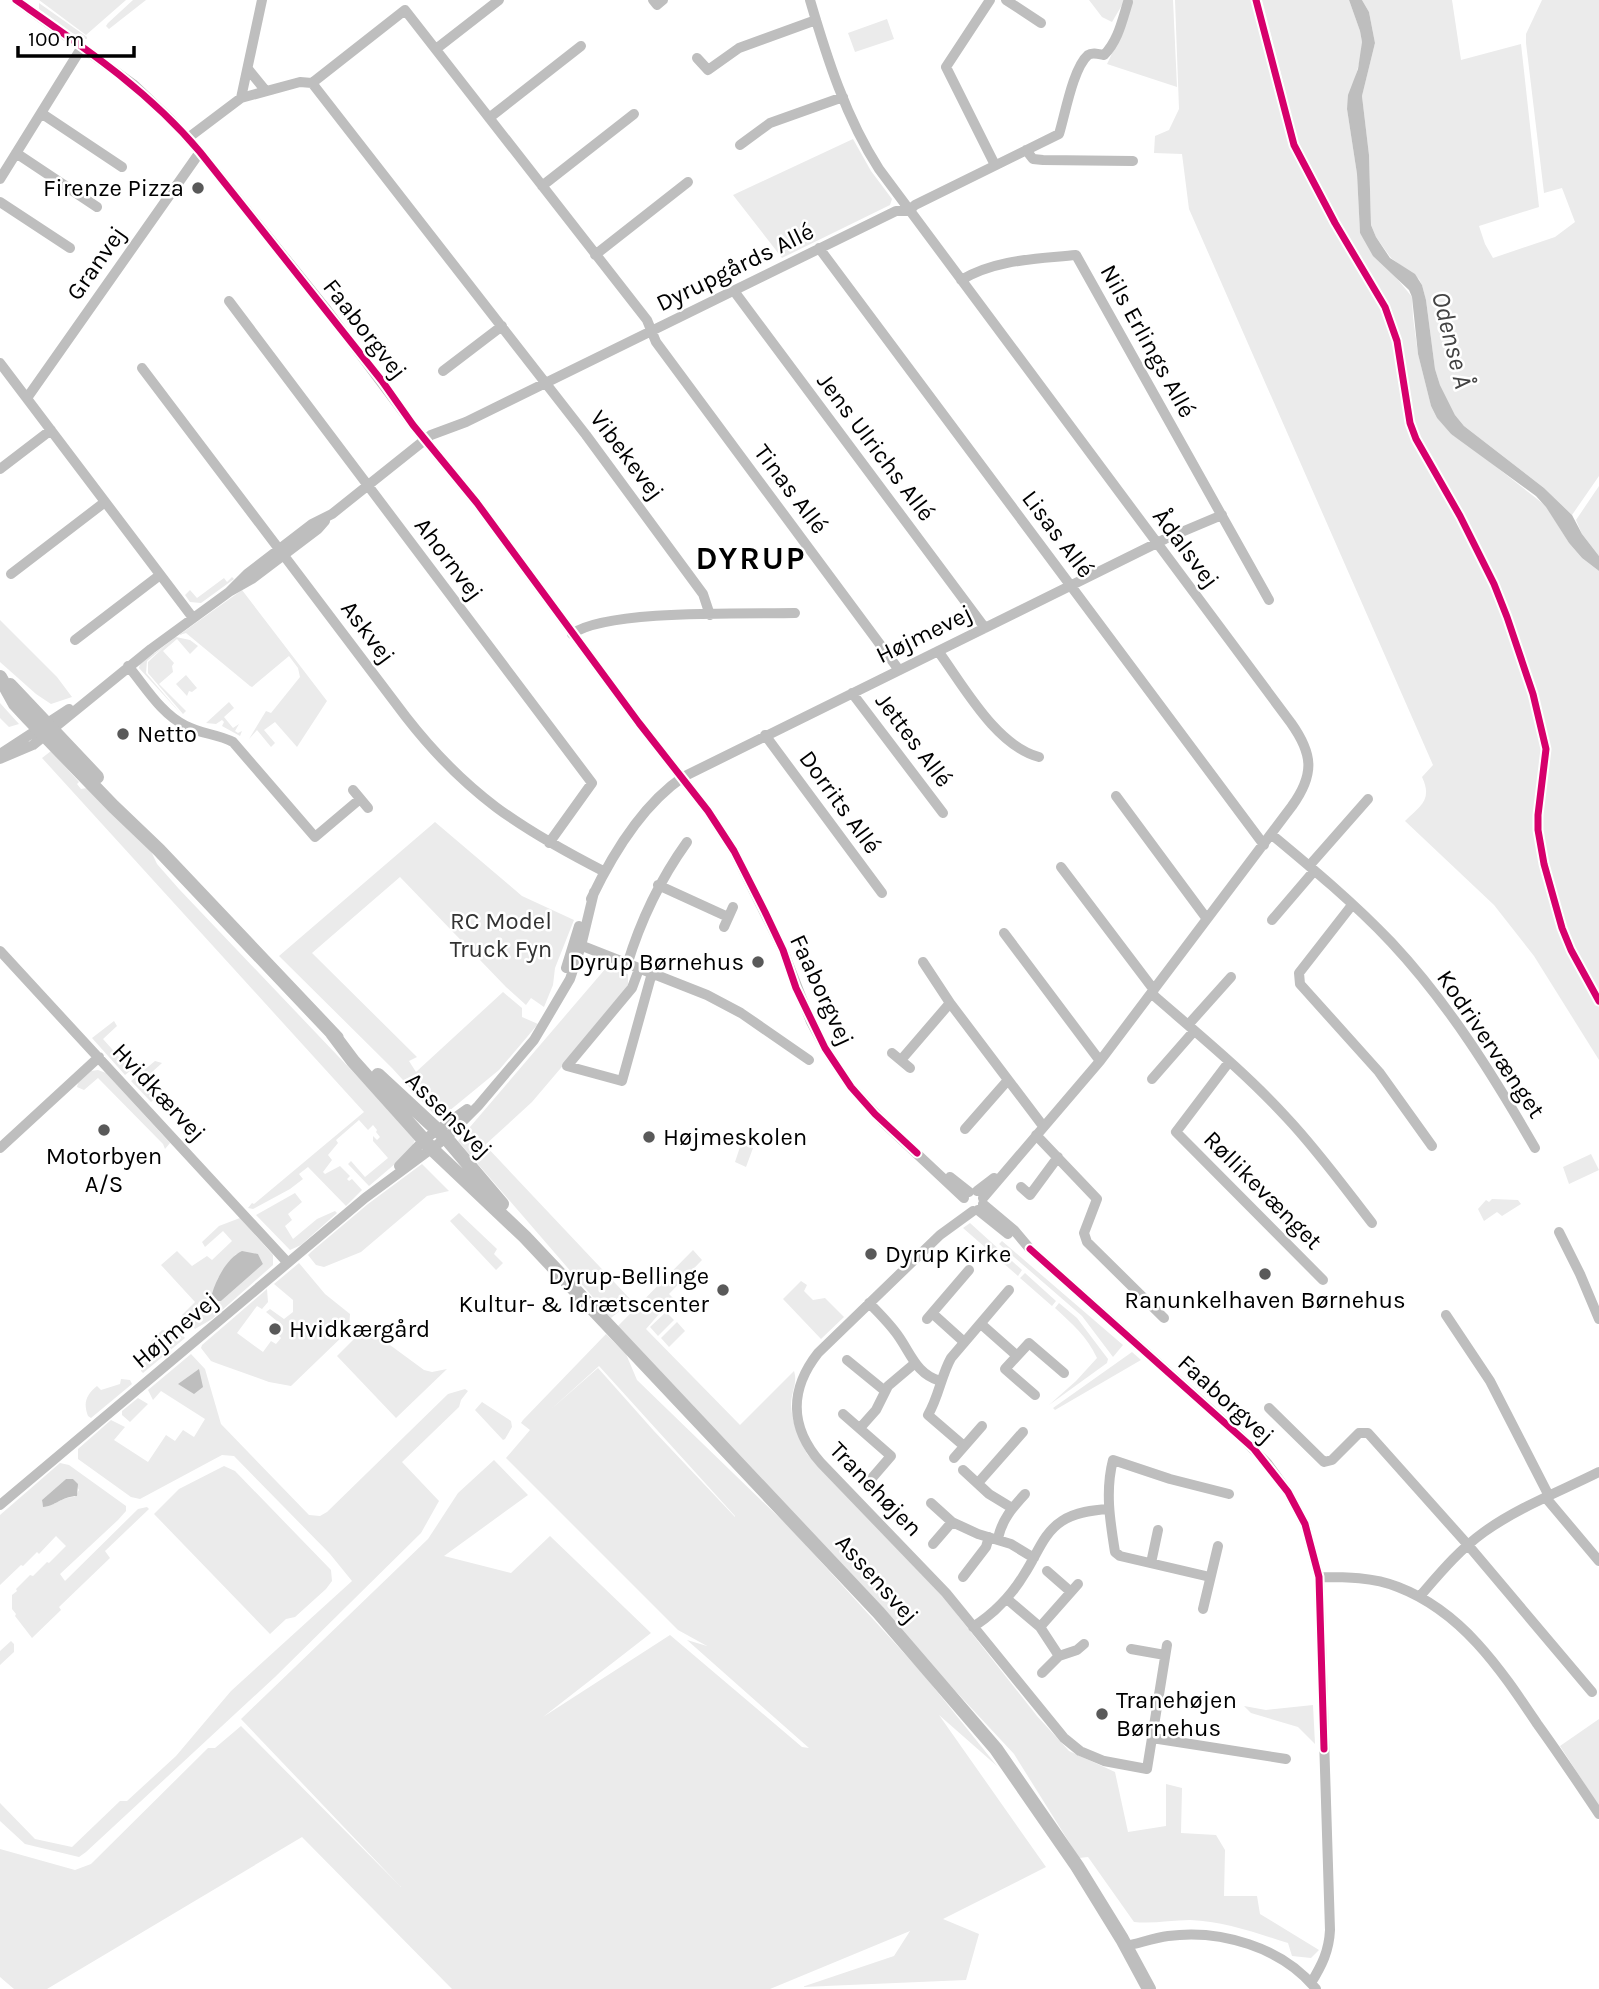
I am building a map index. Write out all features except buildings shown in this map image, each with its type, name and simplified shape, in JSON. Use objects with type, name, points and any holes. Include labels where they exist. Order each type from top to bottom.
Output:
[{"type":"main road","name":"Assensvej","points":[[0,676],[15,704],[46,729],[879,1613],[996,1749],[1077,1866],[1124,1942],[1149,1989]]},
{"type":"main road","name":"Assensvej","points":[[332,1033],[353,1061],[435,1139]]},
{"type":"street","name":"Faaborgvej","points":[[16,0],[30,4],[133,84],[188,138],[430,441],[734,850],[765,912],[801,999],[825,1048],[851,1087],[875,1114],[917,1153],[974,1201],[1014,1230],[1030,1249],[1231,1427],[1267,1463],[1289,1493],[1305,1524],[1319,1577],[1329,1941],[1323,1963],[1310,1983]]},
{"type":"street","points":[[241,97],[262,0]]},
{"type":"street","points":[[436,49],[499,0]]},
{"type":"street","points":[[653,0],[657,5],[663,0]]},
{"type":"street","name":"Ådalsvej","points":[[810,0],[843,97],[868,152],[909,211],[1291,723],[1306,748],[1309,770],[1305,786],[1264,845],[1100,1062],[974,1201]]},
{"type":"street","points":[[990,0],[946,67],[995,165]]},
{"type":"street","points":[[1006,0],[1041,23]]},
{"type":"street","name":"Dyrupgårds Allé","points":[[46,729],[193,618],[252,579],[312,524],[332,514],[430,441],[896,211],[909,211],[915,205],[1059,134],[1079,70],[1088,55],[1104,55],[1110,48],[1119,31],[1128,2]]},
{"type":"street","name":"Tinas Allé","points":[[312,83],[405,10],[647,320],[656,342],[900,670]]},
{"type":"street","points":[[697,58],[708,70],[739,48],[816,19]]},
{"type":"street","points":[[489,118],[581,46]]},
{"type":"street","points":[[2,172],[82,47]]},
{"type":"street","points":[[248,69],[265,90]]},
{"type":"street","points":[[188,138],[241,97],[300,82],[312,83]]},
{"type":"street","name":"Vibekevej","points":[[312,83],[547,383],[703,594],[709,615]]},
{"type":"street","points":[[740,145],[770,123],[843,97]]},
{"type":"street","points":[[41,113],[122,167]]},
{"type":"street","points":[[542,186],[634,114]]},
{"type":"street","points":[[1027,150],[1033,159],[1133,161]]},
{"type":"street","name":"Granvej","points":[[27,398],[200,152]]},
{"type":"street","points":[[16,153],[97,207]]},
{"type":"street","points":[[595,255],[688,182]]},
{"type":"street","points":[[0,202],[70,248]]},
{"type":"street","name":"Lisas Allé","points":[[819,248],[1264,845]]},
{"type":"street","name":"Nils Erlings Allé","points":[[961,280],[1001,263],[1076,256],[1269,600]]},
{"type":"street","name":"Jens Ulrichs Allé","points":[[734,291],[985,628]]},
{"type":"street","name":"Ahornvej","points":[[229,301],[592,783],[549,843]]},
{"type":"street","points":[[443,372],[502,326]]},
{"type":"street","points":[[0,363],[193,618]]},
{"type":"street","name":"Askvej","points":[[142,368],[406,717],[441,759],[484,799],[549,843],[605,872]]},
{"type":"street","points":[[0,469],[51,430]]},
{"type":"street","points":[[11,574],[105,502]]},
{"type":"street","points":[[1157,543],[1222,515]]},
{"type":"street","name":"Højmevej","points":[[0,1505],[435,1139],[487,1094],[521,1058],[570,979],[582,919],[614,855],[646,812],[681,781],[765,735],[1157,543]]},
{"type":"street","points":[[75,640],[160,575]]},
{"type":"street","points":[[572,634],[586,627],[639,617],[795,613]]},
{"type":"street","points":[[938,651],[1004,738],[1022,751],[1039,757]]},
{"type":"street","points":[[128,666],[168,714],[179,723],[233,742],[316,837],[360,799]]},
{"type":"street","name":"Jettes Allé","points":[[852,693],[943,813]]},
{"type":"street","points":[[0,754],[46,729]]},
{"type":"street","points":[[0,760],[24,750],[46,729]]},
{"type":"street","name":"Dorrits Allé","points":[[765,735],[882,893]]},
{"type":"street","points":[[1116,796],[1207,919]]},
{"type":"street","points":[[1272,920],[1368,799]]},
{"type":"street","name":"Kodrivervænget","points":[[1271,834],[1312,868],[1397,949],[1456,1021],[1499,1086],[1535,1148]]},
{"type":"street","points":[[627,965],[644,914],[687,842]]},
{"type":"street","points":[[1061,867],[1153,992],[1294,1125],[1372,1223]]},
{"type":"street","points":[[659,885],[728,917]]},
{"type":"street","points":[[1352,905],[1299,973],[1298,979],[1379,1072],[1432,1146]]},
{"type":"street","points":[[1004,933],[1100,1062]]},
{"type":"street","points":[[576,950],[652,973],[707,995],[741,1013],[809,1060]]},
{"type":"street","name":"Hvidkærvej","points":[[0,951],[287,1262]]},
{"type":"street","points":[[923,962],[1008,1080],[1058,1157],[1097,1199],[1084,1239],[1164,1318]]},
{"type":"street","points":[[639,969],[632,988],[567,1066],[622,1082],[652,973]]},
{"type":"street","points":[[1152,1079],[1231,977]]},
{"type":"street","points":[[901,1060],[950,1003]]},
{"type":"street","points":[[0,1148],[99,1057]]},
{"type":"street","name":"Røllikevænget","points":[[1229,1062],[1176,1132],[1323,1280]]},
{"type":"street","points":[[965,1129],[1008,1080]]},
{"type":"street","points":[[1021,1187],[1030,1195],[1058,1157]]},
{"type":"street","name":"Tranehøjen","points":[[974,1201],[810,1363],[798,1391],[800,1430],[807,1446],[821,1463],[916,1559],[1055,1730],[1080,1751],[1104,1761],[1147,1769],[1166,1650],[1131,1649]]},
{"type":"street","points":[[1559,1232],[1599,1319]]},
{"type":"street","points":[[963,1341],[929,1316],[969,1270]]},
{"type":"street","points":[[964,1446],[928,1415],[951,1358],[1009,1290]]},
{"type":"street","points":[[869,1303],[899,1336],[914,1364],[930,1378],[940,1381]]},
{"type":"street","points":[[1447,1315],[1490,1381],[1548,1497],[1599,1561]]},
{"type":"street","points":[[981,1324],[1016,1355]]},
{"type":"street","points":[[1035,1395],[1005,1369],[1029,1343],[1064,1373]]},
{"type":"street","points":[[847,1360],[885,1391]]},
{"type":"street","name":"Tranehøjen","points":[[860,1428],[876,1410],[894,1379],[914,1364]]},
{"type":"street","points":[[1269,1408],[1324,1462],[1332,1460],[1359,1433],[1368,1433],[1468,1545],[1592,1692]]},
{"type":"street","name":"Tranehøjen","points":[[843,1414],[891,1456],[872,1478]]},
{"type":"street","points":[[954,1458],[982,1426]]},
{"type":"street","points":[[978,1483],[1023,1432]]},
{"type":"street","points":[[1210,1577],[1120,1556],[1115,1552],[1109,1509],[1109,1476],[1113,1460],[1170,1479],[1229,1494]]},
{"type":"street","points":[[962,1470],[989,1494],[1012,1508]]},
{"type":"street","points":[[1420,1596],[1468,1545],[1503,1520],[1599,1472]]},
{"type":"street","points":[[964,1577],[994,1538],[1012,1508],[1025,1494]]},
{"type":"street","name":"Tranehøjen","points":[[931,1503],[952,1522],[994,1538],[1034,1558]]},
{"type":"street","points":[[973,1627],[1007,1599],[1043,1541],[1060,1522],[1081,1512],[1109,1509]]},
{"type":"street","name":"Tranehøjen","points":[[933,1544],[952,1522]]},
{"type":"street","points":[[1151,1563],[1158,1530]]},
{"type":"street","points":[[1203,1609],[1218,1546]]},
{"type":"street","points":[[1040,1627],[1075,1588],[1047,1571]]},
{"type":"street","points":[[1319,1577],[1376,1580],[1420,1596],[1453,1620],[1479,1643],[1503,1673],[1599,1814]]},
{"type":"street","points":[[1007,1599],[1040,1627],[1059,1656]]},
{"type":"street","points":[[1042,1673],[1059,1656],[1077,1650],[1084,1644]]},
{"type":"street","points":[[1152,1738],[1286,1759]]},
{"type":"street","points":[[1124,1942],[1194,1934],[1234,1940],[1273,1955],[1310,1983]]},
{"type":"green space","points":[[39,0],[126,0],[86,35]]},
{"type":"green space","points":[[133,0],[146,0],[109,29],[106,26],[108,23]]},
{"type":"green space","points":[[1089,0],[1125,0],[1112,22],[1102,17]]},
{"type":"green space","points":[[1127,0],[1173,0],[1177,87],[1107,64],[1124,29]]},
{"type":"green space","points":[[1175,0],[1251,0],[1278,99],[1287,97],[1262,0],[1349,0],[1362,42],[1347,109],[1357,174],[1360,233],[1412,297],[1418,354],[1431,406],[1451,434],[1546,506],[1569,543],[1599,571],[1599,1060],[1534,956],[1494,905],[1405,821],[1423,802],[1426,791],[1422,777],[1433,765],[1189,209],[1182,154],[1154,153],[1155,136],[1169,130],[1179,109]]},
{"type":"green space","points":[[1362,0],[1452,0],[1461,60],[1521,44],[1539,207],[1479,226],[1493,258],[1555,237],[1575,222],[1562,188],[1544,193],[1526,34],[1542,0],[1599,0],[1599,476],[1572,515],[1544,488],[1464,426],[1455,415],[1435,369],[1422,285],[1419,279],[1391,258],[1371,225],[1369,155],[1362,96],[1375,43],[1369,12]]},
{"type":"green space","points":[[39,3],[87,39],[80,39],[39,9]]},
{"type":"green space","points":[[887,19],[894,39],[855,52],[848,33]]},
{"type":"green space","points":[[853,139],[871,171],[892,199],[890,205],[782,258],[733,195]]},
{"type":"green space","points":[[1599,486],[1599,556],[1582,534],[1576,520]]},
{"type":"green space","points":[[232,577],[234,579],[201,603],[190,602],[185,595],[190,590],[197,598],[224,578],[227,582]]},
{"type":"green space","points":[[242,590],[327,701],[297,747],[275,722],[264,730],[275,743],[271,747],[257,730],[249,739],[266,711],[271,713],[300,677],[298,668],[289,656],[252,687],[186,633],[179,635]]},
{"type":"green space","points":[[0,620],[57,677],[72,697],[51,704],[0,662]]},
{"type":"green space","points":[[176,637],[190,640],[198,646],[190,654],[177,639],[163,651],[174,663],[173,672],[159,684],[186,711],[183,714],[148,673],[148,662],[165,646],[147,661],[146,673],[182,715],[139,668],[140,664]]},
{"type":"green space","points":[[186,675],[197,688],[189,691],[187,696],[176,684]]},
{"type":"green space","points":[[229,702],[234,708],[224,717],[233,728],[239,724],[235,731],[242,731],[240,736],[222,726],[222,720],[216,724],[206,723]]},
{"type":"green space","points":[[0,703],[19,724],[9,727],[0,718]]},
{"type":"green space","points":[[51,751],[79,782],[77,784],[81,789],[87,788],[151,851],[157,864],[179,889],[416,1138],[409,1152],[369,1186],[348,1164],[351,1161],[365,1177],[388,1158],[373,1141],[373,1136],[377,1140],[380,1137],[377,1130],[373,1125],[368,1130],[359,1120],[336,1140],[338,1143],[328,1155],[332,1160],[323,1172],[325,1174],[340,1166],[350,1176],[347,1179],[352,1179],[362,1190],[346,1206],[308,1167],[299,1174],[303,1179],[290,1189],[253,1209],[248,1208],[364,1112],[42,758]]},
{"type":"green space","name":"RC Model Truck Fyn","points":[[435,822],[522,896],[574,920],[555,968],[553,985],[544,1007],[531,998],[526,1005],[506,987],[400,877],[312,953],[417,1057],[409,1061],[416,1072],[503,992],[522,1008],[522,1017],[538,1024],[499,1070],[443,1116],[433,1113],[392,1068],[279,956]]},
{"type":"green space","points":[[606,968],[628,974],[628,989],[532,1102],[485,1145],[632,1301],[611,1318],[458,1141]]},
{"type":"green space","points":[[114,1021],[117,1026],[103,1039],[129,1068],[133,1065],[135,1067],[125,1075],[92,1038]]},
{"type":"green space","points":[[155,1061],[162,1063],[142,1081],[157,1096],[151,1102],[131,1081]]},
{"type":"green space","points":[[91,1071],[106,1073],[170,1143],[165,1149],[98,1078],[84,1090],[77,1087]]},
{"type":"green space","points":[[741,1144],[753,1148],[746,1167],[735,1162]]},
{"type":"green space","points":[[1591,1154],[1599,1170],[1569,1184],[1563,1167]]},
{"type":"green space","points":[[422,1164],[449,1191],[427,1196],[361,1252],[324,1267],[316,1265],[308,1255],[311,1252],[368,1204]]},
{"type":"green space","points":[[295,1193],[302,1202],[288,1214],[292,1220],[285,1226],[293,1239],[317,1219],[335,1211],[337,1213],[301,1245],[290,1250],[256,1215]]},
{"type":"green space","points":[[1492,1199],[1518,1200],[1521,1204],[1502,1216],[1497,1212],[1484,1221],[1478,1209],[1486,1200],[1489,1202]]},
{"type":"green space","points":[[459,1213],[497,1249],[494,1254],[503,1263],[496,1270],[450,1221]]},
{"type":"green space","points":[[240,1218],[273,1255],[273,1265],[212,1319],[195,1329],[182,1315],[195,1302],[161,1265],[177,1251],[192,1266],[207,1256],[212,1260],[232,1241],[223,1231],[205,1247],[202,1242],[219,1226]],"holes":[[[236,1254],[258,1254],[263,1264],[221,1301],[212,1296],[218,1278]]]},
{"type":"green space","points":[[970,1223],[1022,1270],[1018,1276],[963,1228]]},
{"type":"green space","points":[[1002,1241],[1123,1345],[1113,1357],[1082,1316],[999,1244]]},
{"type":"green space","points":[[693,1250],[702,1260],[669,1294],[673,1298],[646,1329],[740,1425],[794,1371],[792,1412],[796,1430],[807,1454],[944,1598],[1037,1716],[1069,1751],[1115,1772],[1128,1832],[1166,1826],[1166,1784],[1182,1788],[1181,1833],[1216,1835],[1225,1850],[1224,1896],[1257,1896],[1260,1914],[1319,1950],[1311,1958],[1292,1956],[1288,1943],[1227,1925],[1190,1920],[1134,1922],[1088,1857],[1079,1858],[1014,1754],[617,1327]]},
{"type":"green space","points":[[299,1263],[325,1294],[350,1314],[349,1329],[346,1333],[291,1386],[269,1382],[211,1361],[201,1348],[202,1345],[267,1289],[268,1302],[262,1309],[257,1306],[237,1333],[263,1352],[271,1341],[276,1344],[281,1338],[277,1334],[283,1326],[266,1312],[270,1309],[284,1319],[293,1312],[293,1300],[274,1284]]},
{"type":"green space","points":[[1025,1273],[1056,1301],[1052,1306],[1020,1278]]},
{"type":"green space","points":[[801,1281],[807,1285],[804,1291],[813,1300],[825,1298],[844,1317],[821,1339],[783,1299]]},
{"type":"green space","points":[[1059,1303],[1077,1318],[1108,1359],[1107,1363],[1049,1405],[1097,1358],[1084,1337],[1055,1308]]},
{"type":"green space","points":[[666,1312],[674,1320],[658,1336],[650,1327]]},
{"type":"green space","points":[[677,1322],[685,1331],[669,1347],[661,1338]]},
{"type":"green space","points":[[162,1330],[181,1333],[185,1338],[143,1373],[141,1363],[147,1362],[154,1345],[151,1341]]},
{"type":"green space","points":[[375,1334],[424,1370],[432,1372],[447,1369],[396,1418],[337,1356],[357,1336]]},
{"type":"green space","points":[[606,1334],[626,1354],[637,1380],[791,1529],[923,1674],[997,1766],[939,1715],[1046,1867],[943,1919],[979,1934],[966,1980],[802,1987],[894,1956],[910,1931],[770,1989],[452,1989],[302,1837],[47,1989],[14,1989],[0,1977],[0,1849],[75,1870],[91,1864],[208,1748],[215,1748],[241,1726],[401,1887],[241,1719],[428,1539],[458,1493],[494,1460],[528,1495],[444,1556],[511,1573],[550,1536],[651,1633],[543,1717],[670,1635],[802,1747],[809,1748],[687,1640],[707,1646],[678,1630],[506,1458],[530,1430],[521,1423]],"holes":[[[599,1366],[735,1516],[598,1368],[549,1411]]]},
{"type":"green space","points":[[1132,1352],[1141,1360],[1055,1410],[1053,1408]]},
{"type":"green space","points":[[191,1354],[205,1369],[221,1424],[309,1515],[320,1516],[327,1512],[448,1394],[465,1389],[468,1391],[459,1407],[402,1462],[439,1501],[421,1533],[275,1677],[86,1852],[79,1857],[25,1844],[0,1821],[0,1803],[35,1839],[72,1847],[120,1801],[127,1801],[176,1756],[231,1691],[352,1581],[330,1554],[234,1456],[222,1455],[140,1499],[131,1497],[78,1459],[78,1449],[111,1420],[125,1427],[114,1440],[148,1462],[166,1435],[175,1441],[183,1430],[194,1437],[205,1419],[161,1391],[153,1400],[148,1390]]},
{"type":"green space","points":[[121,1379],[130,1380],[132,1384],[91,1418],[88,1416],[86,1400],[90,1393],[97,1386],[101,1390],[120,1384]]},
{"type":"green space","points":[[138,1398],[148,1404],[130,1422],[122,1415],[122,1411]]},
{"type":"green space","points":[[482,1402],[511,1421],[512,1427],[505,1439],[503,1440],[475,1410]]},
{"type":"green space","points":[[60,1463],[69,1465],[126,1506],[126,1511],[118,1520],[60,1574],[65,1581],[138,1509],[149,1509],[105,1551],[110,1558],[59,1607],[61,1610],[32,1638],[15,1616],[12,1595],[30,1575],[33,1576],[66,1546],[56,1536],[39,1554],[37,1552],[0,1585],[0,1515]],"holes":[[[66,1479],[73,1479],[79,1490],[75,1497],[43,1507],[42,1500]]]},
{"type":"green space","points":[[224,1466],[235,1471],[331,1570],[332,1581],[326,1589],[295,1617],[286,1619],[270,1634],[154,1514],[179,1489]]},
{"type":"green space","points":[[11,1641],[14,1644],[14,1652],[0,1665],[0,1651]]},
{"type":"green space","points":[[1313,1705],[1315,1744],[1298,1727],[1251,1713],[1244,1706],[1266,1710]]},
{"type":"green space","points":[[1599,1719],[1599,1806],[1560,1746]]},
{"type":"shaded area","points":[[1349,0],[1362,0],[1369,12],[1375,43],[1362,96],[1369,155],[1371,225],[1390,258],[1415,274],[1422,285],[1440,385],[1455,415],[1464,426],[1544,488],[1572,515],[1599,556],[1599,571],[1569,543],[1536,496],[1451,434],[1431,406],[1418,354],[1412,297],[1409,290],[1373,256],[1360,233],[1357,174],[1347,109],[1362,42]]},
{"type":"shaded area","points":[[242,1251],[258,1254],[263,1264],[221,1301],[215,1301],[212,1294],[220,1275],[227,1263]]},
{"type":"shaded area","points":[[199,1369],[203,1387],[194,1394],[178,1384]]},
{"type":"shaded area","points":[[66,1479],[73,1479],[78,1484],[77,1496],[43,1507],[42,1500]]},
{"type":"cycle path","points":[[16,0],[113,70],[180,130],[382,381],[708,811],[734,851],[765,912],[783,950],[796,988],[825,1048],[851,1087],[875,1114],[917,1153]]},
{"type":"cycle path","points":[[1256,0],[1294,145],[1335,223],[1385,307],[1397,341],[1410,423],[1416,439],[1460,516],[1494,584],[1507,617],[1533,694],[1546,749],[1538,815],[1544,864],[1562,928],[1599,1001]]},
{"type":"cycle path","points":[[1030,1249],[1254,1449],[1288,1492],[1305,1524],[1319,1577],[1324,1749]]},
{"type":"place","name":"Firenze Pizza","points":[[198,188]]},
{"type":"place","name":"Netto","points":[[123,734]]},
{"type":"place","name":"Dyrup Børnehus","points":[[758,962]]},
{"type":"place","name":"Motorbyen A/S","points":[[104,1130]]},
{"type":"place","name":"Højmeskolen","points":[[649,1137]]},
{"type":"place","name":"Dyrup Kirke","points":[[871,1254]]},
{"type":"place","name":"Ranunkelhaven Børnehus","points":[[1265,1274]]},
{"type":"place","name":"Dyrup-Bellinge Kultur- & Idrætscenter","points":[[723,1290]]},
{"type":"place","name":"Hvidkærgård","points":[[275,1329]]},
{"type":"place","name":"Tranehøjen Børnehus","points":[[1102,1714]]},
{"type":"district","name":"DYRUP","points":[[751,558]]},
{"type":"water label","name":"Odense Å","points":[[1452,340]]}]
